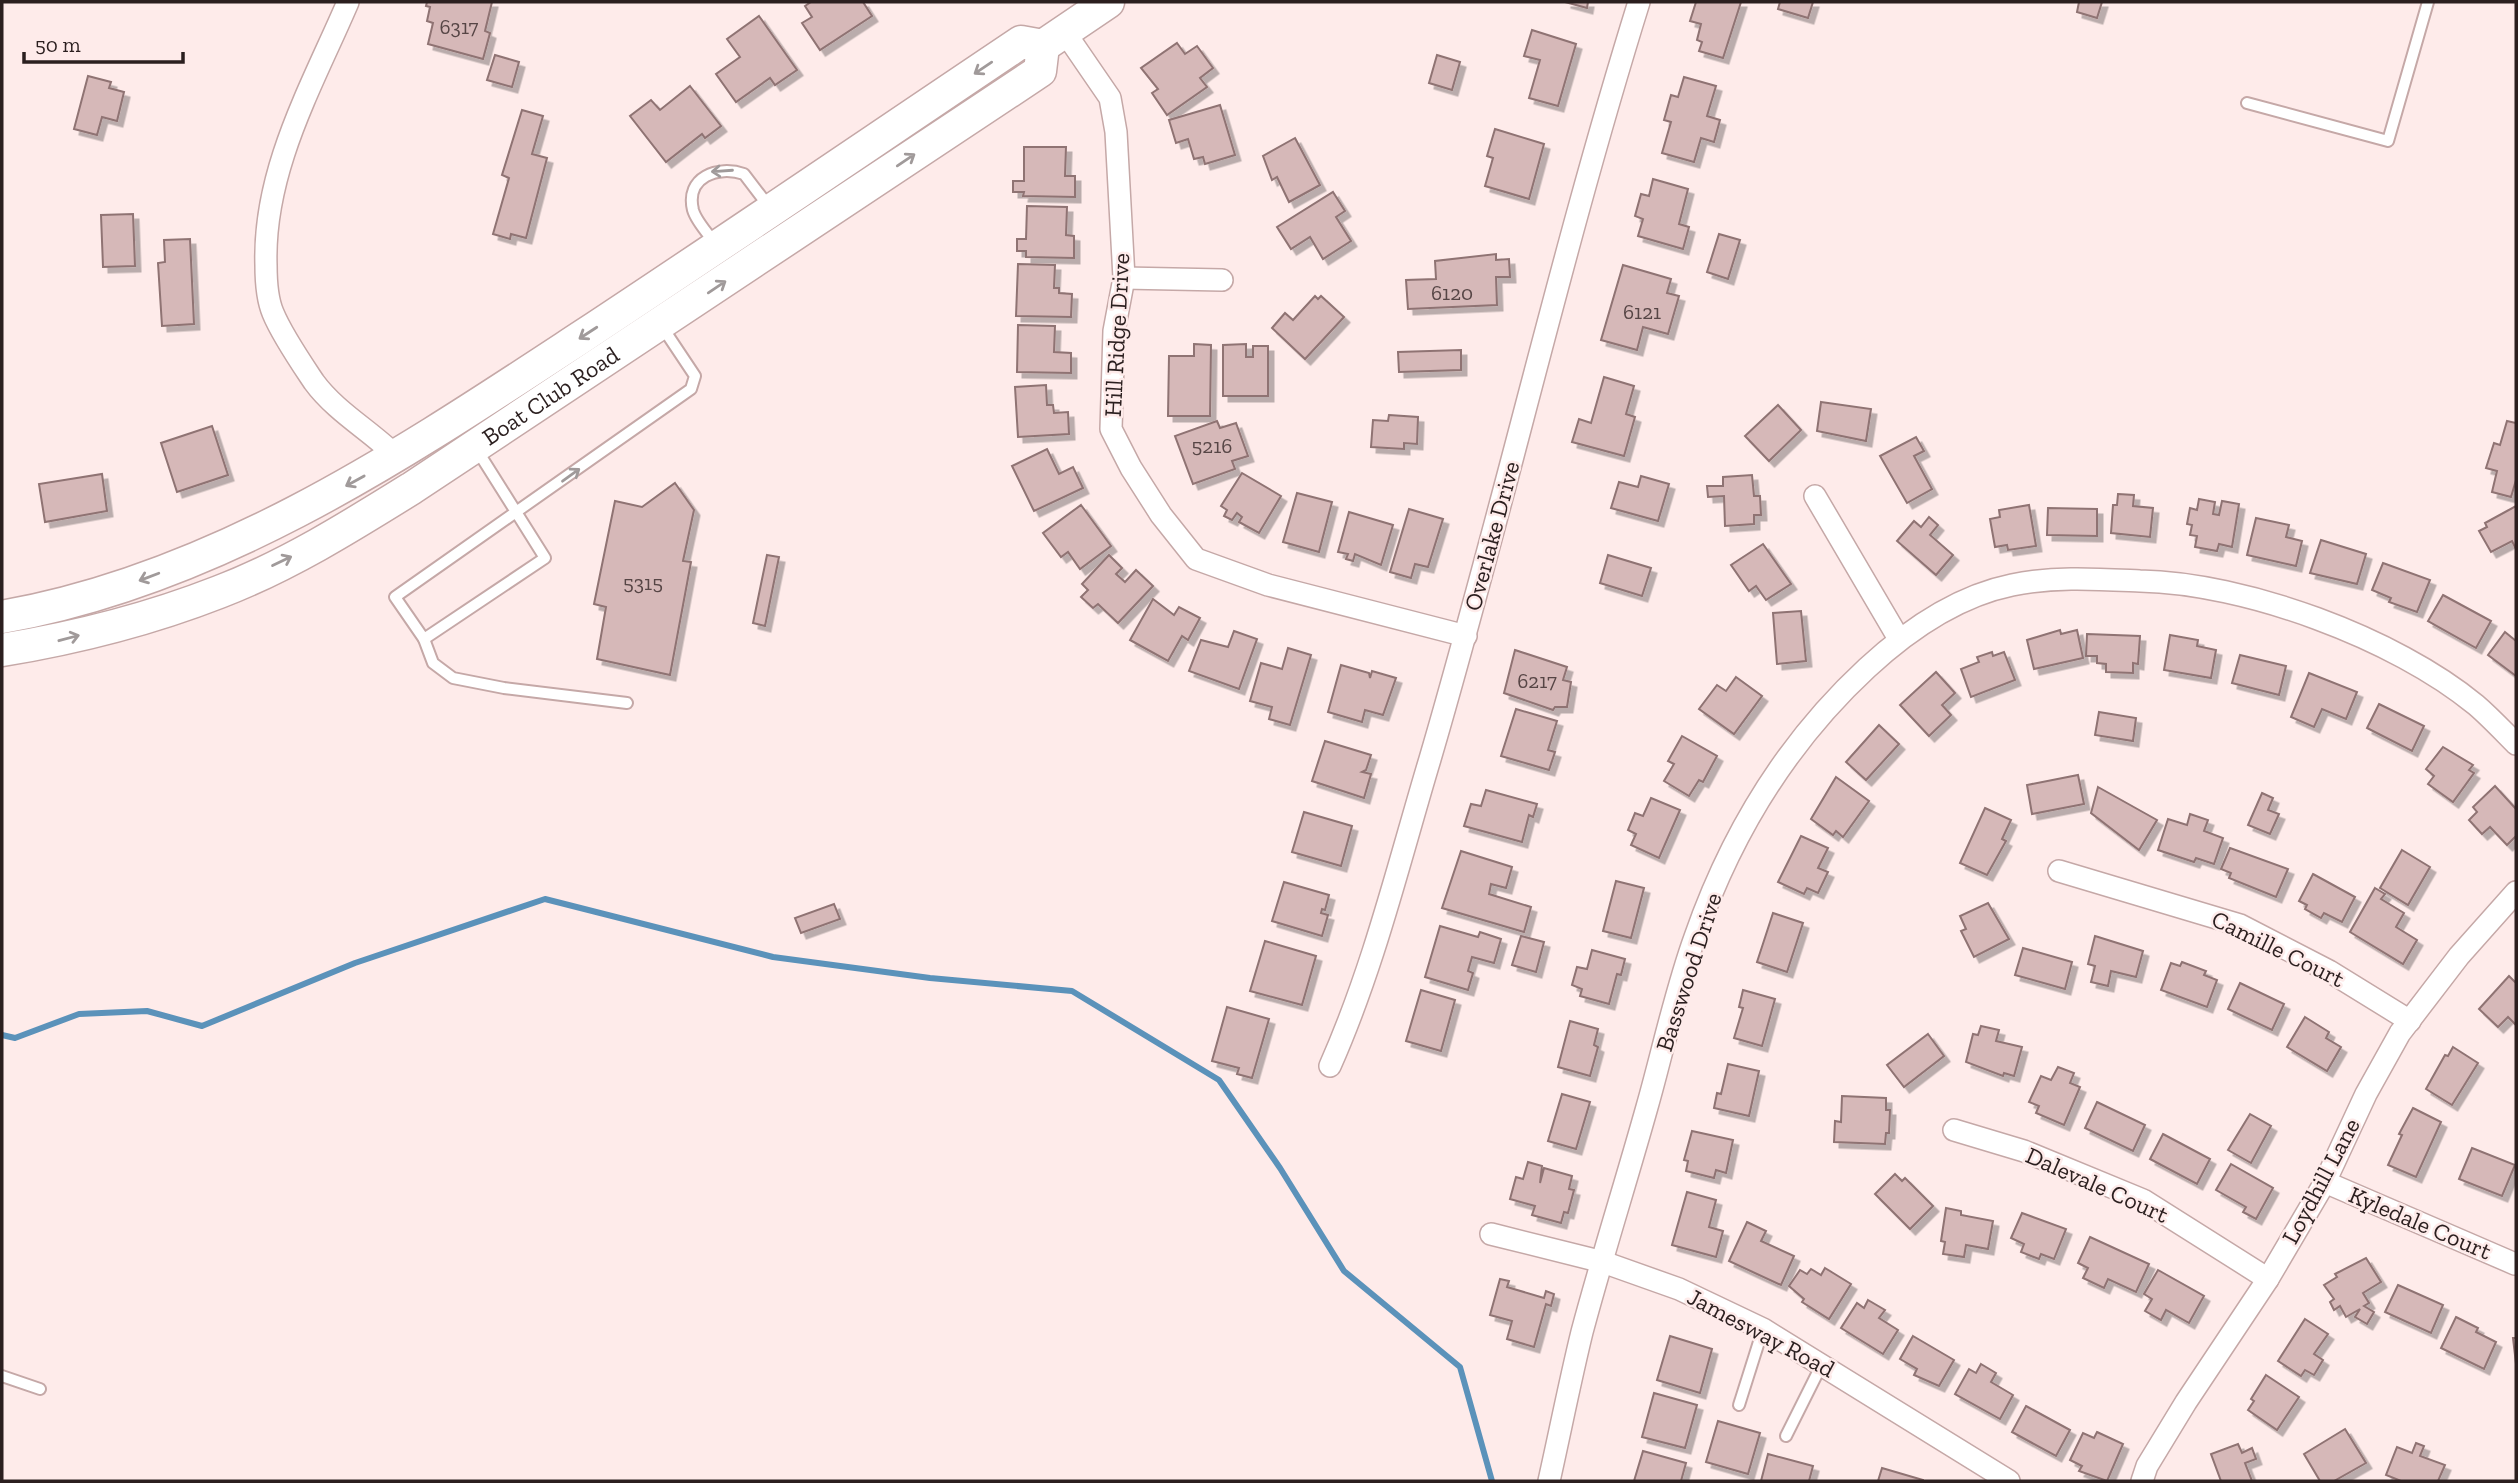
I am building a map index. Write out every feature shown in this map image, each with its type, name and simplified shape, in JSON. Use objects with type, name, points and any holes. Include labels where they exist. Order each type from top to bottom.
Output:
[{"type":"main road","name":"Boat Club Road","points":[[2,650],[65,639],[219,592],[332,537],[412,488],[653,310],[717,247],[1021,42],[1054,39],[1108,2]]},
{"type":"main road","name":"Boat Club Road","points":[[2,617],[111,591],[226,547],[397,457],[653,310],[1040,71],[1054,39]]},
{"type":"street","points":[[348,2],[295,120],[278,170],[265,242],[266,279],[272,312],[315,383],[397,457]]},
{"type":"street","name":"Overlake Drive","points":[[1330,1066],[1358,1003],[1466,636],[1589,165],[1639,2]]},
{"type":"street","name":"Hill Ridge Drive","points":[[1054,39],[1110,97],[1116,132],[1124,278],[1114,331],[1111,429],[1131,468],[1161,515],[1196,559],[1268,585],[1466,636]]},
{"type":"street","points":[[1124,278],[1222,280]]},
{"type":"street","points":[[1815,496],[1899,639]]},
{"type":"street","name":"Basswood Drive","points":[[1549,1481],[1583,1332],[1694,939],[1732,846],[1767,785],[1807,731],[1841,691],[1899,639],[1961,603],[2007,586],[2055,578],[2168,581],[2209,588],[2301,613],[2378,645],[2443,681],[2476,705],[2516,744]]},
{"type":"street","name":"Camille Court","points":[[2059,871],[2240,925],[2329,971],[2410,1021]]},
{"type":"street","name":"Loydhill Lane","points":[[2142,1481],[2147,1465],[2268,1279],[2325,1182],[2366,1094],[2410,1021],[2459,956],[2516,892]]},
{"type":"street","name":"Dalevale Court","points":[[1954,1130],[2024,1151],[2143,1200],[2268,1279]]},
{"type":"street","name":"Kyledale Court","points":[[2325,1182],[2515,1264]]},
{"type":"street","name":"Jamesway Road","points":[[1491,1234],[1604,1262],[1679,1289],[1763,1329],[2009,1481]]},
{"type":"lane","points":[[2247,103],[2388,141],[2428,2]]},
{"type":"lane","points":[[717,247],[694,212],[692,198],[697,185],[706,174],[718,169],[744,174],[772,210]]},
{"type":"lane","points":[[627,703],[504,688],[453,678],[433,663],[424,639],[395,597],[516,515],[691,389],[695,376],[653,310]]},
{"type":"lane","points":[[424,639],[545,558],[474,444]]},
{"type":"lane","points":[[1739,1405],[1763,1329]]},
{"type":"lane","points":[[1786,1436],[1822,1364]]},
{"type":"lane","points":[[2,1376],[40,1389]]},
{"type":"building","points":[[427,2],[492,2],[485,31],[490,33],[483,59],[428,44],[433,23],[427,21],[430,7],[426,6]]},
{"type":"building","points":[[811,2],[863,2],[872,16],[820,50],[802,23],[812,17],[805,6]]},
{"type":"building","points":[[1565,2],[1588,2],[1587,8]]},
{"type":"building","points":[[1696,2],[1741,2],[1723,58],[1699,51],[1702,42],[1697,40],[1701,24],[1690,21]]},
{"type":"building","points":[[1780,2],[1813,2],[1808,18],[1778,9]]},
{"type":"building","points":[[2079,2],[2102,2],[2097,18],[2077,12]]},
{"type":"building","points":[[759,16],[797,70],[775,85],[770,78],[736,102],[716,74],[740,57],[727,39]]},
{"type":"building","points":[[1532,30],[1576,44],[1558,106],[1529,98],[1540,60],[1524,56]]},
{"type":"building","points":[[1177,43],[1185,54],[1197,46],[1213,68],[1200,78],[1207,87],[1167,115],[1152,93],[1158,89],[1141,68]]},
{"type":"building","points":[[495,55],[519,62],[512,87],[487,80]]},
{"type":"building","points":[[1437,55],[1460,62],[1452,90],[1429,83]]},
{"type":"building","points":[[88,76],[111,82],[109,88],[124,92],[117,121],[102,117],[97,135],[74,129]]},
{"type":"building","points":[[1684,77],[1716,86],[1707,116],[1720,120],[1714,142],[1701,138],[1694,162],[1662,153],[1671,122],[1664,120],[1671,95],[1678,97]]},
{"type":"building","points":[[690,86],[721,126],[705,138],[702,134],[666,162],[630,116],[651,100],[660,110]]},
{"type":"building","points":[[1220,105],[1235,155],[1205,164],[1203,157],[1194,159],[1188,139],[1176,143],[1169,120]]},
{"type":"building","points":[[522,110],[543,116],[532,154],[547,158],[526,238],[511,234],[510,239],[493,234],[509,178],[502,175]]},
{"type":"building","points":[[1495,129],[1544,144],[1529,199],[1485,186],[1493,158],[1487,156]]},
{"type":"building","points":[[1295,138],[1320,185],[1289,202],[1277,177],[1272,180],[1263,156]]},
{"type":"building","points":[[1024,147],[1066,147],[1065,176],[1075,176],[1075,197],[1023,196],[1024,192],[1013,192],[1013,181],[1024,181]]},
{"type":"building","points":[[1653,179],[1688,189],[1679,224],[1689,227],[1683,249],[1638,236],[1643,219],[1635,216],[1641,194],[1649,196]]},
{"type":"building","points":[[1333,192],[1345,211],[1336,217],[1351,241],[1323,259],[1310,237],[1291,249],[1277,227]]},
{"type":"building","points":[[1027,206],[1067,207],[1066,235],[1074,236],[1074,258],[1026,257],[1026,251],[1017,251],[1017,239],[1026,239]]},
{"type":"building","points":[[133,214],[135,266],[103,267],[101,215]]},
{"type":"building","points":[[1719,234],[1740,240],[1728,279],[1707,272]]},
{"type":"building","points":[[190,239],[194,324],[162,326],[158,263],[165,262],[164,240]]},
{"type":"building","points":[[1496,254],[1496,260],[1509,259],[1510,277],[1496,277],[1497,305],[1408,309],[1406,280],[1436,279],[1435,261]]},
{"type":"building","points":[[1018,264],[1055,265],[1054,288],[1059,288],[1059,293],[1072,294],[1071,317],[1016,316]]},
{"type":"building","points":[[1623,265],[1671,279],[1667,293],[1679,296],[1668,334],[1643,327],[1637,350],[1601,340]]},
{"type":"building","points":[[1315,296],[1318,299],[1321,296],[1344,317],[1305,359],[1272,328],[1285,313],[1293,320]]},
{"type":"building","points":[[1018,325],[1055,326],[1054,352],[1071,353],[1071,373],[1017,372]]},
{"type":"building","points":[[1194,344],[1211,345],[1210,416],[1168,416],[1169,356],[1194,356]]},
{"type":"building","points":[[1246,344],[1246,357],[1253,357],[1253,346],[1268,346],[1268,396],[1223,396],[1223,345]]},
{"type":"building","points":[[1461,350],[1461,370],[1399,372],[1398,352]]},
{"type":"building","points":[[1604,377],[1634,386],[1626,414],[1635,417],[1624,456],[1572,442],[1579,419],[1591,423]]},
{"type":"building","points":[[1046,385],[1047,405],[1053,405],[1054,413],[1068,412],[1069,434],[1018,437],[1015,387]]},
{"type":"building","points":[[1821,402],[1871,409],[1866,441],[1817,431]]},
{"type":"building","points":[[1778,405],[1801,430],[1769,461],[1745,436]]},
{"type":"building","points":[[1389,415],[1418,417],[1417,444],[1404,443],[1404,449],[1371,447],[1373,420],[1388,421]]},
{"type":"building","points":[[1217,421],[1220,428],[1236,423],[1248,456],[1232,461],[1235,469],[1193,484],[1175,436]]},
{"type":"building","points":[[2507,421],[2516,423],[2516,480],[2511,497],[2492,492],[2497,471],[2486,468],[2494,443],[2500,445]]},
{"type":"building","points":[[212,426],[228,475],[177,492],[161,443]]},
{"type":"building","points":[[1916,437],[1924,451],[1914,456],[1932,489],[1907,503],[1880,456]]},
{"type":"building","points":[[1047,449],[1059,474],[1073,467],[1083,488],[1034,511],[1012,466]]},
{"type":"building","points":[[1242,473],[1281,496],[1259,533],[1239,522],[1242,517],[1237,513],[1232,520],[1224,516],[1227,510],[1221,506]]},
{"type":"building","points":[[102,474],[107,511],[45,522],[39,484]]},
{"type":"building","points":[[1752,475],[1754,496],[1760,496],[1761,515],[1754,515],[1754,524],[1725,526],[1724,496],[1708,497],[1707,486],[1723,486],[1723,477]]},
{"type":"building","points":[[1641,476],[1669,484],[1658,521],[1611,508],[1619,482],[1638,487]]},
{"type":"building","points":[[675,483],[694,510],[683,561],[691,562],[670,675],[597,659],[606,607],[594,604],[615,501],[642,507]]},
{"type":"building","points":[[1297,493],[1332,502],[1319,552],[1283,542]]},
{"type":"building","points":[[2118,494],[2134,495],[2133,506],[2153,508],[2150,537],[2111,533],[2113,505],[2117,505]]},
{"type":"building","points":[[2199,499],[2215,502],[2213,514],[2219,515],[2222,501],[2239,504],[2232,547],[2219,544],[2217,551],[2195,547],[2197,536],[2190,535],[2192,525],[2187,524],[2190,508],[2197,510]]},
{"type":"building","points":[[1081,505],[1111,546],[1080,569],[1068,552],[1061,557],[1043,533]]},
{"type":"building","points":[[2029,505],[2036,546],[2008,550],[2007,545],[1995,547],[1990,519],[2000,517],[1999,510]]},
{"type":"building","points":[[2516,506],[2516,549],[2512,541],[2491,552],[2479,531],[2487,527],[2485,523]]},
{"type":"building","points":[[2048,508],[2097,509],[2097,536],[2047,535]]},
{"type":"building","points":[[1409,509],[1443,519],[1428,567],[1415,564],[1411,578],[1390,572]]},
{"type":"building","points":[[1349,512],[1393,525],[1381,565],[1355,554],[1353,561],[1346,559],[1348,554],[1338,552]]},
{"type":"building","points":[[1929,517],[1938,525],[1930,535],[1953,555],[1936,575],[1897,541],[1914,521],[1921,527]]},
{"type":"building","points":[[2256,518],[2289,525],[2286,537],[2302,541],[2296,566],[2247,555]]},
{"type":"building","points":[[2321,540],[2366,554],[2357,584],[2310,573]]},
{"type":"building","points":[[1763,544],[1791,584],[1766,600],[1756,586],[1749,591],[1731,565]]},
{"type":"building","points":[[767,555],[779,557],[765,626],[753,623]]},
{"type":"building","points":[[1109,555],[1122,568],[1116,574],[1125,582],[1136,570],[1153,586],[1118,623],[1098,604],[1093,608],[1081,597],[1088,590],[1082,584]]},
{"type":"building","points":[[1608,555],[1651,568],[1642,596],[1600,583]]},
{"type":"building","points":[[2383,563],[2430,580],[2417,612],[2389,602],[2391,598],[2372,590]]},
{"type":"building","points":[[2443,595],[2491,621],[2476,648],[2428,621]]},
{"type":"building","points":[[1153,599],[1174,615],[1179,607],[1200,618],[1188,640],[1182,636],[1168,661],[1130,640]]},
{"type":"building","points":[[1801,611],[1806,661],[1777,664],[1773,613]]},
{"type":"building","points":[[2060,630],[2061,634],[2077,630],[2083,658],[2034,669],[2027,640]]},
{"type":"building","points":[[1234,631],[1257,639],[1239,689],[1189,671],[1201,640],[1228,647]]},
{"type":"building","points":[[2505,632],[2516,641],[2516,676],[2488,655]]},
{"type":"building","points":[[2087,634],[2140,636],[2138,664],[2133,663],[2133,673],[2106,672],[2106,664],[2097,663],[2097,656],[2086,656]]},
{"type":"building","points":[[2170,635],[2198,640],[2197,646],[2216,650],[2211,678],[2164,670]]},
{"type":"building","points":[[1288,648],[1311,655],[1290,725],[1269,719],[1272,707],[1250,701],[1261,663],[1282,669]]},
{"type":"building","points":[[1515,650],[1567,667],[1563,680],[1571,682],[1567,707],[1555,707],[1553,710],[1504,693]]},
{"type":"building","points":[[1992,652],[1993,656],[2004,652],[2015,680],[1971,697],[1961,669],[1979,662],[1977,657]]},
{"type":"building","points":[[2240,655],[2286,666],[2279,695],[2232,683]]},
{"type":"building","points":[[1341,665],[1369,673],[1370,678],[1372,671],[1396,678],[1383,715],[1365,710],[1362,722],[1328,712]]},
{"type":"building","points":[[1936,672],[1955,693],[1942,705],[1951,715],[1929,736],[1900,705]]},
{"type":"building","points":[[2309,673],[2357,692],[2346,719],[2322,709],[2314,727],[2291,717]]},
{"type":"building","points":[[1736,677],[1762,696],[1734,734],[1699,709],[1717,685],[1726,691]]},
{"type":"building","points":[[2379,704],[2424,726],[2412,751],[2367,728]]},
{"type":"building","points":[[1516,709],[1557,721],[1548,750],[1555,752],[1549,770],[1501,756]]},
{"type":"building","points":[[2099,712],[2136,718],[2133,741],[2095,735]]},
{"type":"building","points":[[1879,725],[1899,744],[1866,780],[1846,762]]},
{"type":"building","points":[[1682,736],[1717,756],[1703,782],[1699,780],[1689,796],[1664,781],[1674,764],[1668,761]]},
{"type":"building","points":[[1325,741],[1371,755],[1366,770],[1362,772],[1371,774],[1364,798],[1312,781]]},
{"type":"building","points":[[2443,747],[2473,765],[2469,770],[2474,773],[2453,802],[2428,784],[2434,776],[2426,769]]},
{"type":"building","points":[[2078,775],[2084,804],[2032,814],[2027,785]]},
{"type":"building","points":[[1836,777],[1869,801],[1843,837],[1836,831],[1833,835],[1811,819]]},
{"type":"building","points":[[2495,786],[2516,809],[2516,836],[2507,845],[2490,827],[2482,834],[2469,820],[2477,812],[2473,807]]},
{"type":"building","points":[[2098,787],[2157,820],[2139,850],[2091,813]]},
{"type":"building","points":[[1486,790],[1537,804],[1533,817],[1529,815],[1522,842],[1464,826],[1471,804],[1481,806]]},
{"type":"building","points":[[2262,793],[2273,798],[2268,810],[2279,814],[2270,834],[2248,825]]},
{"type":"building","points":[[1651,798],[1680,810],[1659,858],[1631,845],[1636,834],[1628,830],[1635,813],[1643,816]]},
{"type":"building","points":[[1985,808],[2011,820],[2002,839],[2006,841],[1987,875],[1960,863]]},
{"type":"building","points":[[1304,812],[1352,826],[1341,866],[1292,852]]},
{"type":"building","points":[[2190,814],[2208,820],[2204,831],[2223,838],[2214,864],[2196,858],[2194,862],[2158,850],[2168,819],[2187,825]]},
{"type":"building","points":[[1801,836],[1828,848],[1818,868],[1828,872],[1818,893],[1807,888],[1804,894],[1778,882]]},
{"type":"building","points":[[2230,848],[2288,869],[2276,897],[2229,878],[2231,873],[2221,869]]},
{"type":"building","points":[[2402,850],[2430,867],[2408,905],[2380,888]]},
{"type":"building","points":[[1461,851],[1512,867],[1506,888],[1491,884],[1489,894],[1531,907],[1524,932],[1442,908]]},
{"type":"building","points":[[2313,874],[2355,897],[2342,922],[2324,913],[2321,918],[2305,909],[2307,905],[2299,901]]},
{"type":"building","points":[[1616,881],[1644,888],[1631,938],[1603,931]]},
{"type":"building","points":[[1284,882],[1329,895],[1325,910],[1322,909],[1321,913],[1328,915],[1322,936],[1272,921]]},
{"type":"building","points":[[2375,888],[2385,894],[2381,899],[2404,913],[2396,927],[2417,940],[2403,964],[2350,932]]},
{"type":"building","points":[[1988,903],[2009,939],[1974,957],[1961,931],[1966,929],[1960,916]]},
{"type":"building","points":[[834,904],[840,919],[801,933],[795,918]]},
{"type":"building","points":[[1773,913],[1803,923],[1787,972],[1757,962]]},
{"type":"building","points":[[1440,926],[1478,937],[1480,932],[1501,939],[1494,963],[1472,957],[1468,971],[1473,973],[1468,990],[1425,977]]},
{"type":"building","points":[[1521,936],[1544,942],[1536,972],[1512,965]]},
{"type":"building","points":[[2095,936],[2143,951],[2136,977],[2111,971],[2108,986],[2091,982],[2095,966],[2088,964]]},
{"type":"building","points":[[1265,941],[1316,956],[1302,1005],[1250,991]]},
{"type":"building","points":[[2023,948],[2072,962],[2065,989],[2015,975]]},
{"type":"building","points":[[1592,950],[1625,959],[1621,975],[1617,974],[1609,1004],[1580,996],[1582,989],[1572,985],[1577,967],[1587,969]]},
{"type":"building","points":[[2182,962],[2206,971],[2204,975],[2217,980],[2207,1007],[2161,990],[2171,963],[2180,966]]},
{"type":"building","points":[[2509,976],[2516,983],[2516,1025],[2508,1017],[2498,1027],[2479,1009]]},
{"type":"building","points":[[2240,983],[2284,1004],[2272,1030],[2228,1009]]},
{"type":"building","points":[[1421,990],[1455,1000],[1441,1051],[1406,1041]]},
{"type":"building","points":[[1743,990],[1775,999],[1762,1046],[1734,1038],[1743,1008],[1739,1007]]},
{"type":"building","points":[[1227,1007],[1269,1019],[1252,1078],[1237,1074],[1239,1068],[1212,1061]]},
{"type":"building","points":[[2305,1017],[2329,1032],[2326,1038],[2341,1047],[2327,1071],[2287,1047]]},
{"type":"building","points":[[1570,1021],[1598,1029],[1594,1045],[1598,1047],[1590,1076],[1558,1067]]},
{"type":"building","points":[[1981,1026],[1999,1030],[1996,1041],[2022,1047],[2014,1076],[2004,1073],[2003,1076],[1966,1062],[1973,1034],[1978,1035]]},
{"type":"building","points":[[1928,1034],[1944,1056],[1904,1087],[1887,1065]]},
{"type":"building","points":[[2453,1047],[2478,1063],[2452,1105],[2426,1089],[2445,1055],[2448,1056]]},
{"type":"building","points":[[1728,1064],[1759,1071],[1749,1116],[1714,1108],[1717,1093],[1721,1094]]},
{"type":"building","points":[[2058,1067],[2074,1073],[2070,1083],[2080,1087],[2064,1125],[2036,1113],[2039,1106],[2029,1102],[2041,1076],[2051,1080]]},
{"type":"building","points":[[1562,1094],[1590,1102],[1576,1149],[1548,1141]]},
{"type":"building","points":[[1842,1096],[1886,1098],[1886,1110],[1890,1110],[1889,1133],[1886,1133],[1885,1144],[1834,1142],[1835,1121],[1841,1122]]},
{"type":"building","points":[[2097,1102],[2145,1125],[2133,1151],[2085,1128]]},
{"type":"building","points":[[2413,1108],[2441,1122],[2416,1177],[2388,1165],[2402,1135],[2399,1134]]},
{"type":"building","points":[[2250,1114],[2271,1126],[2251,1163],[2228,1150]]},
{"type":"building","points":[[1692,1131],[1733,1140],[1726,1173],[1716,1170],[1714,1178],[1686,1171],[1688,1161],[1684,1160]]},
{"type":"building","points":[[2163,1134],[2210,1159],[2197,1184],[2150,1159]]},
{"type":"building","points":[[2472,1148],[2515,1165],[2502,1196],[2459,1179]]},
{"type":"building","points":[[1528,1162],[1542,1166],[1540,1183],[1544,1168],[1572,1176],[1569,1189],[1574,1190],[1568,1213],[1564,1212],[1561,1223],[1532,1215],[1535,1206],[1510,1199],[1516,1177],[1523,1179]]},
{"type":"building","points":[[2231,1164],[2273,1188],[2256,1219],[2243,1212],[2246,1207],[2216,1190]]},
{"type":"building","points":[[1895,1174],[1902,1181],[1905,1178],[1933,1206],[1910,1229],[1875,1194]]},
{"type":"building","points":[[1687,1192],[1716,1200],[1709,1227],[1723,1231],[1716,1257],[1672,1245]]},
{"type":"building","points":[[1946,1208],[1961,1211],[1961,1215],[1993,1221],[1988,1249],[1966,1245],[1964,1257],[1943,1254],[1945,1242],[1941,1241]]},
{"type":"building","points":[[2022,1213],[2066,1229],[2054,1259],[2041,1254],[2039,1259],[2021,1252],[2024,1244],[2011,1238]]},
{"type":"building","points":[[1747,1222],[1766,1231],[1761,1241],[1794,1256],[1781,1285],[1729,1261]]},
{"type":"building","points":[[2090,1237],[2149,1264],[2136,1292],[2108,1279],[2104,1288],[2083,1278],[2088,1268],[2078,1263]]},
{"type":"building","points":[[2366,1258],[2381,1282],[2363,1293],[2369,1303],[2364,1306],[2374,1312],[2367,1324],[2355,1317],[2360,1309],[2346,1317],[2340,1306],[2334,1310],[2330,1302],[2334,1299],[2324,1285],[2337,1277],[2335,1274]]},
{"type":"building","points":[[1825,1268],[1851,1284],[1829,1319],[1802,1302],[1804,1299],[1789,1286],[1800,1270],[1807,1274],[1811,1269],[1821,1275]]},
{"type":"building","points":[[2158,1270],[2204,1296],[2189,1323],[2166,1310],[2161,1320],[2145,1311],[2152,1299],[2144,1294]]},
{"type":"building","points":[[1500,1279],[1509,1281],[1507,1287],[1544,1298],[1546,1291],[1554,1294],[1551,1306],[1546,1304],[1534,1347],[1507,1339],[1512,1321],[1490,1315]]},
{"type":"building","points":[[2398,1285],[2443,1305],[2431,1333],[2385,1312]]},
{"type":"building","points":[[1868,1300],[1885,1310],[1879,1318],[1898,1330],[1883,1354],[1841,1328],[1857,1303],[1864,1308]]},
{"type":"building","points":[[2456,1317],[2478,1328],[2476,1332],[2496,1342],[2484,1369],[2441,1348]]},
{"type":"building","points":[[2305,1319],[2328,1334],[2314,1354],[2323,1360],[2314,1375],[2305,1370],[2301,1376],[2278,1361]]},
{"type":"building","points":[[1670,1336],[1712,1349],[1700,1393],[1657,1380]]},
{"type":"building","points":[[1913,1336],[1954,1360],[1939,1386],[1914,1375],[1917,1369],[1900,1359]]},
{"type":"building","points":[[2513,1338],[2516,1338],[2516,1364]]},
{"type":"building","points":[[1981,1364],[1996,1373],[1991,1382],[2013,1395],[2000,1419],[1955,1394],[1969,1369],[1976,1373]]},
{"type":"building","points":[[2266,1375],[2299,1397],[2277,1430],[2248,1410],[2254,1401],[2251,1399]]},
{"type":"building","points":[[1654,1393],[1697,1405],[1685,1448],[1642,1437]]},
{"type":"building","points":[[2026,1406],[2070,1430],[2056,1456],[2012,1432]]},
{"type":"building","points":[[1718,1421],[1760,1433],[1748,1474],[1706,1462]]},
{"type":"building","points":[[2345,1429],[2366,1463],[2334,1481],[2320,1481],[2304,1454]]},
{"type":"building","points":[[2097,1432],[2123,1444],[2107,1481],[2079,1471],[2082,1466],[2070,1460],[2083,1433],[2094,1438]]},
{"type":"building","points":[[2416,1443],[2424,1446],[2420,1456],[2445,1465],[2438,1481],[2401,1481],[2386,1475],[2397,1447],[2412,1453]]},
{"type":"building","points":[[2238,1444],[2242,1453],[2252,1448],[2256,1459],[2245,1463],[2252,1481],[2221,1481],[2211,1454]]},
{"type":"building","points":[[1643,1451],[1686,1463],[1681,1481],[1634,1481]]},
{"type":"building","points":[[1768,1454],[1813,1466],[1809,1481],[1761,1481]]},
{"type":"building","points":[[1882,1468],[1923,1480],[1923,1481],[1878,1481]]},
{"type":"waterway","points":[[2,1035],[15,1038],[79,1014],[147,1011],[202,1026],[355,963],[545,899],[773,957],[930,978],[1072,991],[1219,1080],[1280,1168],[1344,1271],[1460,1367],[1492,1481]]}]
